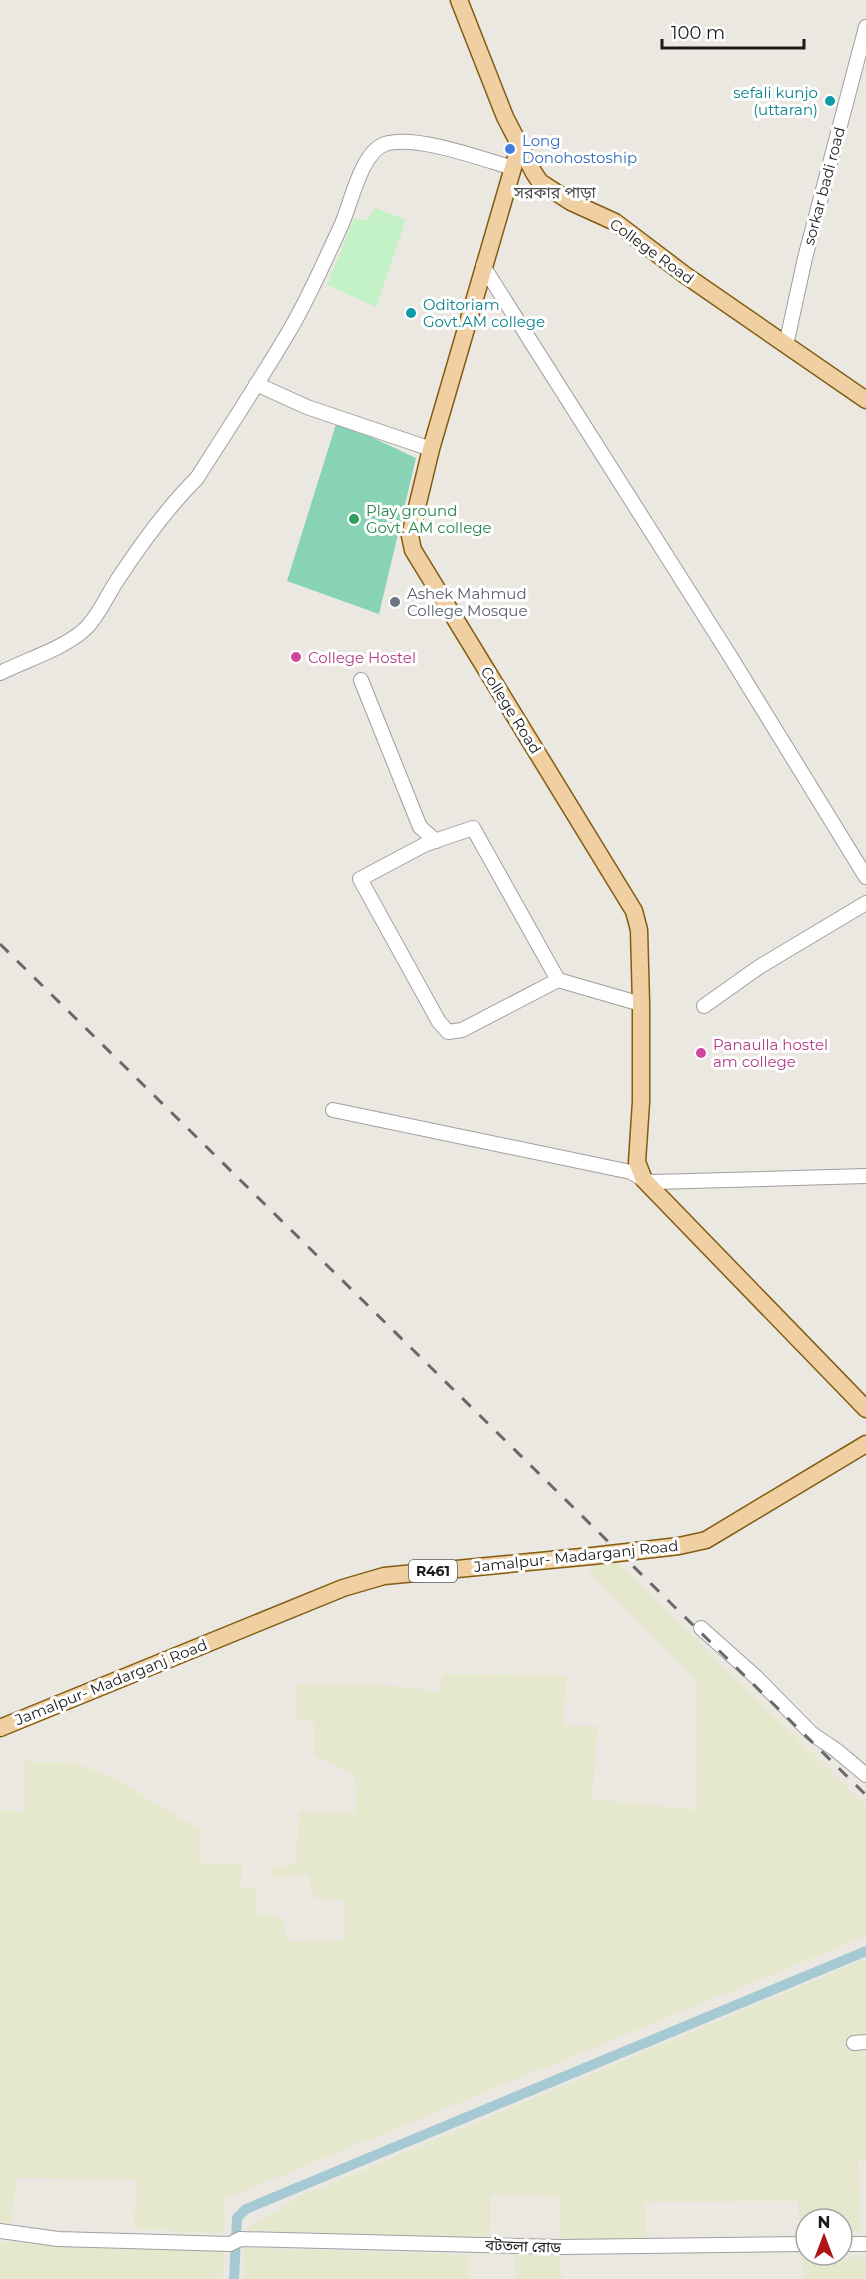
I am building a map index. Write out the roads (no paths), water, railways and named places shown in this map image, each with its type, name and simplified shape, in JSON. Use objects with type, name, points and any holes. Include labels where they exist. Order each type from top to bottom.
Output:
[{"type":"main road","name":"College Road","points":[[459,0],[505,117],[519,147],[540,182],[570,202],[615,222],[685,275],[866,400]]},
{"type":"main road","name":"College Road","points":[[519,147],[431,449],[410,536],[413,550],[634,911],[639,930],[641,1004],[637,1162],[644,1180]]},
{"type":"main road","points":[[644,1180],[866,1409]]},
{"type":"main road","name":"Jamalpur- Madarganj Road","points":[[0,1728],[343,1588],[384,1576],[592,1556],[679,1546],[706,1539],[866,1444]]},
{"type":"street","name":"sorkar badi road","points":[[786,345],[805,258],[866,27]]},
{"type":"street","points":[[0,673],[72,639],[94,620],[141,546],[179,497],[197,478],[291,328],[345,219],[363,168],[374,152],[384,144],[405,140],[513,168]]},
{"type":"street","points":[[483,266],[730,656],[866,877]]},
{"type":"street","points":[[256,384],[307,406],[431,449]]},
{"type":"street","points":[[361,680],[420,827],[436,841]]},
{"type":"street","points":[[416,849],[420,827]]},
{"type":"street","points":[[558,980],[473,828],[416,849],[360,879],[439,1022],[448,1032],[462,1030],[558,980],[641,1004]]},
{"type":"street","points":[[704,1006],[759,967],[866,903]]},
{"type":"street","points":[[333,1110],[631,1172],[644,1180],[654,1182],[866,1176]]},
{"type":"street","points":[[701,1628],[756,1677],[811,1733],[866,1775]]},
{"type":"street","name":"বটতলা রোড","points":[[0,2231],[58,2240],[560,2247],[794,2244]]},
{"type":"waterway","points":[[234,2279],[237,2218],[246,2209],[866,1951]]},
{"type":"railway","points":[[0,944],[866,1795]]},
{"type":"place","name":"sefali kunjo (uttaran)","points":[[830,101]]},
{"type":"place","name":"Long Donohostoship","points":[[510,149]]},
{"type":"place","name":"Oditoriam Govt.AM college","points":[[411,313]]},
{"type":"place","name":"Play ground Govt. AM college","points":[[354,519]]},
{"type":"place","name":"Ashek Mahmud College Mosque","points":[[395,602]]},
{"type":"place","name":"College Hostel","points":[[296,657]]},
{"type":"place","name":"Panaulla hostel am college","points":[[701,1053]]},
{"type":"district","name":"সরকার পাড়া","points":[[555,192]]}]
